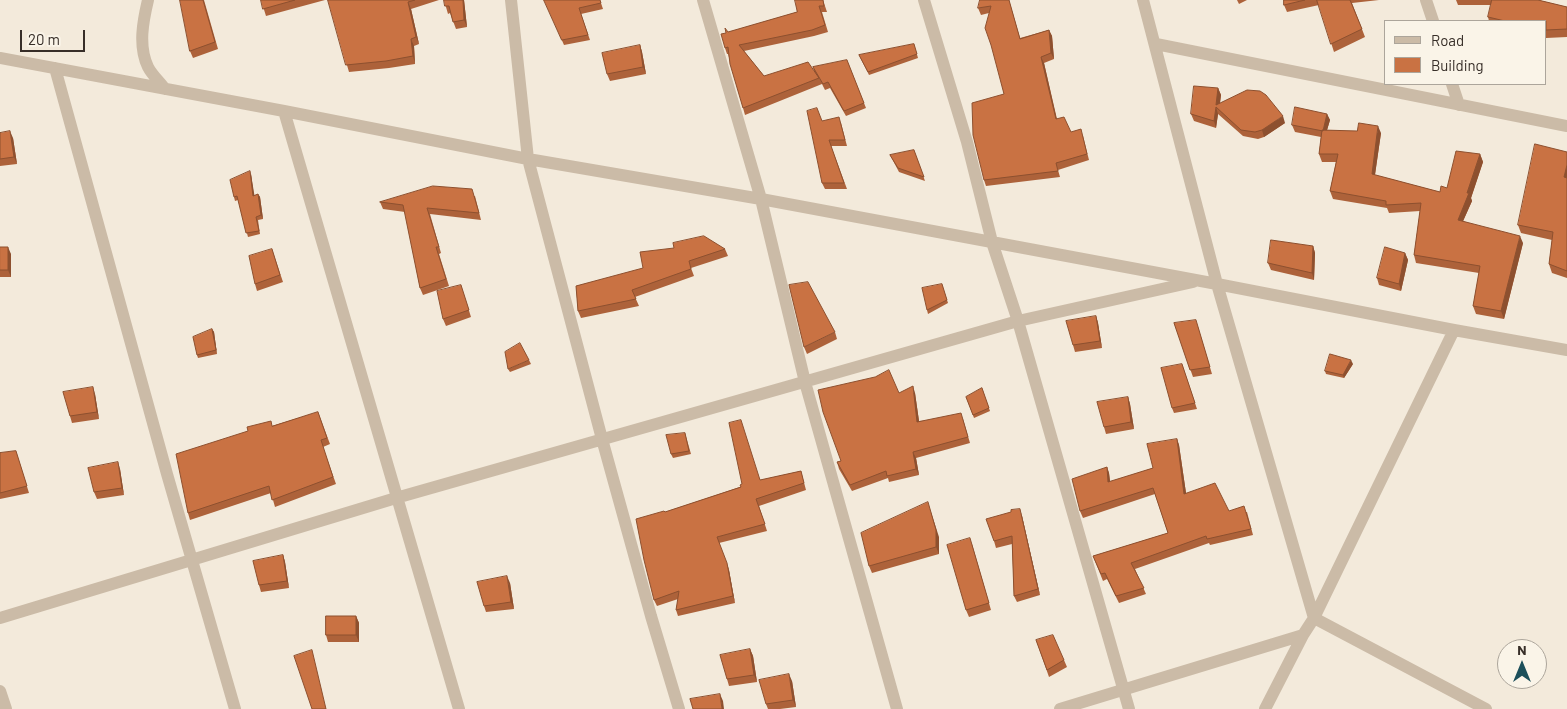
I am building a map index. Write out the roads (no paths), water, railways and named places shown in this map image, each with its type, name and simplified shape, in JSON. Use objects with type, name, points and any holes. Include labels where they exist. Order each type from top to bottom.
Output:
[{"type":"street","points":[[148,0],[144,19],[142,46],[148,67],[165,89]]},
{"type":"street","points":[[511,0],[528,159],[602,439],[679,709]]},
{"type":"street","points":[[703,0],[761,199],[806,382],[897,709]]},
{"type":"street","points":[[924,0],[967,142],[992,242],[1018,321],[1129,709]]},
{"type":"street","points":[[1143,0],[1218,284],[1314,618],[1486,709]]},
{"type":"street","points":[[1426,0],[1433,20]]},
{"type":"street","points":[[1156,44],[1567,126]]},
{"type":"street","points":[[0,58],[528,159],[761,199],[1567,350]]},
{"type":"street","points":[[55,68],[191,560],[235,709]]},
{"type":"street","points":[[1452,85],[1459,105]]},
{"type":"street","points":[[284,111],[459,709]]},
{"type":"street","points":[[0,618],[396,498],[1018,321],[1200,281]]},
{"type":"street","points":[[1265,709],[1303,635],[1314,618],[1454,330]]},
{"type":"street","points":[[1060,709],[1303,635]]},
{"type":"street","points":[[0,691],[6,709]]}]
